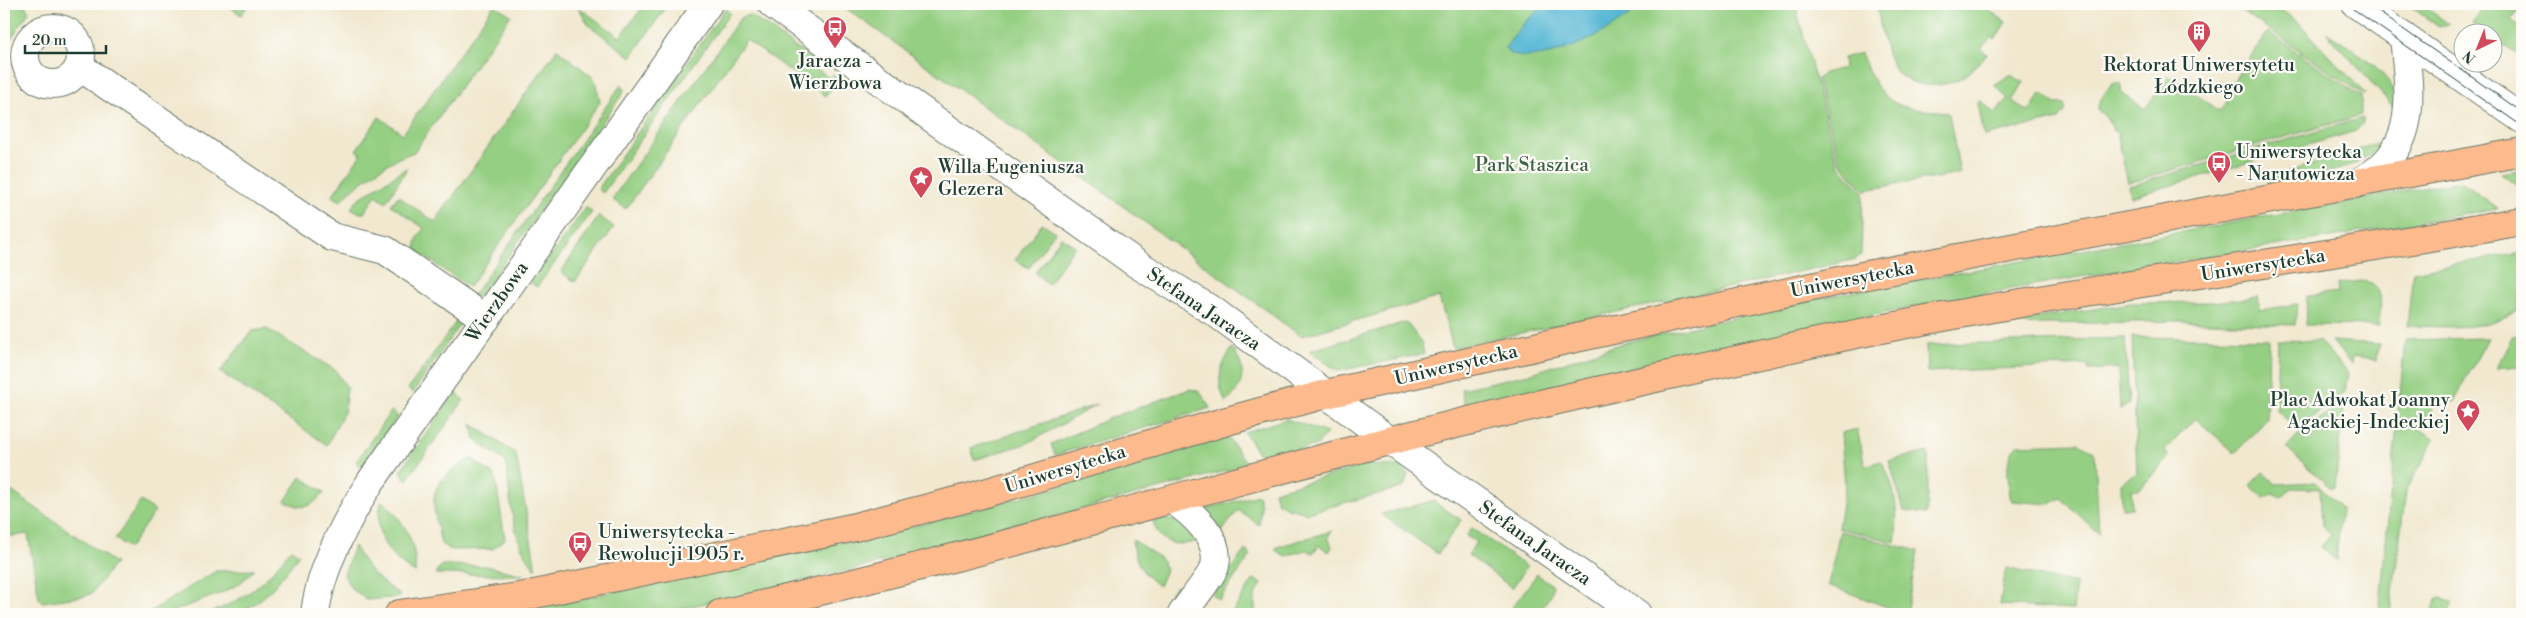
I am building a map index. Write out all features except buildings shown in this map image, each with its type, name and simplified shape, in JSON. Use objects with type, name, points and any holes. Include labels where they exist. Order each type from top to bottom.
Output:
[{"type":"main road","name":"Uniwersytecka","points":[[398,614],[525,596],[850,528],[975,496],[1227,421],[1326,394],[1866,275],[2522,152]]},
{"type":"main road","name":"Uniwersytecka","points":[[720,614],[847,586],[1390,441],[1914,322],[2065,295],[2398,244],[2522,221]]},
{"type":"street","name":"Wierzbowa","points":[[315,614],[324,576],[332,555],[363,493],[708,4]]},
{"type":"street","name":"Stefana Jaracza","points":[[772,4],[1137,264],[1216,313],[1390,441],[1637,614]]},
{"type":"street","points":[[2356,4],[2522,119]]},
{"type":"street","points":[[2355,184],[2384,164],[2399,145],[2406,126],[2409,101],[2404,37]]},
{"type":"street","points":[[80,66],[332,237],[385,250],[486,319]]},
{"type":"street","points":[[1173,500],[1205,528],[1215,552],[1215,566],[1182,614]]},
{"type":"green space","points":[[9,4],[24,4],[29,12],[4,49],[4,11]]},
{"type":"green space","points":[[226,4],[249,4],[241,15]]},
{"type":"green space","points":[[645,4],[667,6],[631,57],[589,25],[578,7],[620,37]]},
{"type":"green space","name":"Park Staszica","points":[[840,4],[1795,4],[1838,165],[1863,192],[1861,255],[1856,259],[1839,263],[1453,348],[1439,297],[1301,336]]},
{"type":"green space","points":[[1876,4],[1882,4],[1890,9],[1894,4],[1980,4],[2006,22],[1995,39],[1992,37],[1981,48],[1987,54],[1968,73],[1953,82],[1925,85],[1907,80],[1894,68],[1885,45]]},
{"type":"green space","points":[[2232,4],[2273,4],[2299,23],[2365,94],[2364,95]]},
{"type":"green space","points":[[2407,4],[2421,4],[2449,24],[2439,27]]},
{"type":"green space","points":[[2486,4],[2509,4],[2515,8],[2517,4],[2522,4],[2511,20],[2522,28],[2522,56],[2504,44],[2504,22],[2473,22]]},
{"type":"green space","points":[[494,5],[511,15],[414,152],[389,163],[373,173],[350,191],[341,201],[332,196],[361,154],[356,150],[379,117],[403,134]]},
{"type":"green space","points":[[725,9],[730,13],[603,193],[598,189]]},
{"type":"green space","points":[[750,15],[816,62],[813,66],[829,78],[833,74],[839,78],[826,96],[746,40],[626,209],[612,199],[741,17]]},
{"type":"green space","points":[[2268,32],[2361,96],[2361,115],[2128,183],[2117,133],[2113,131],[2110,123],[2098,108],[2099,103],[2112,83],[2120,83],[2122,93],[2145,109],[2169,76],[2220,111],[2232,94],[2227,90]]},
{"type":"green space","points":[[2326,32],[2360,54],[2381,73],[2389,83],[2394,95],[2395,109]]},
{"type":"green space","points":[[557,49],[595,79],[600,102],[469,287],[419,253],[416,243],[424,228],[391,205],[398,196],[435,222]]},
{"type":"green space","points":[[1861,53],[1876,84],[1889,99],[1909,108],[1949,114],[1960,174],[1864,190],[1840,163],[1817,79],[1824,73],[1844,68],[1843,58]]},
{"type":"green space","points":[[2010,75],[2024,82],[2012,101],[2029,112],[2041,93],[2056,104],[2064,104],[2066,110],[2059,119],[1984,136],[1978,103],[1980,100],[1995,114],[2008,99],[1994,85]]},
{"type":"green space","points":[[621,85],[624,90],[623,93],[480,296],[472,297]]},
{"type":"green space","points":[[2363,118],[2363,123],[2356,131],[2131,197],[2129,186]]},
{"type":"green space","points":[[2387,139],[2362,159],[2348,166],[2317,175],[2269,184],[2268,178]]},
{"type":"green space","points":[[408,167],[386,202],[376,195],[364,213],[351,208],[358,199]]},
{"type":"green space","points":[[2518,170],[2522,173],[2522,189],[2501,173]]},
{"type":"green space","points":[[2460,181],[2498,208],[2103,273],[1907,308],[1465,406],[1461,389],[1529,374],[1626,342],[1825,297]]},
{"type":"green space","points":[[586,207],[592,212],[537,287],[531,283]]},
{"type":"green space","points":[[599,216],[614,227],[575,282],[561,272]]},
{"type":"green space","points":[[1042,223],[1055,232],[1029,268],[1015,260]]},
{"type":"green space","points":[[1061,237],[1075,246],[1048,284],[1035,273]]},
{"type":"green space","points":[[2522,252],[2522,307],[2495,321],[2481,324],[2453,327],[2407,326],[2413,272]]},
{"type":"green space","points":[[2369,282],[2378,291],[2381,304],[2379,326],[2305,325],[2307,296],[2338,292],[2337,284]]},
{"type":"green space","points":[[2258,297],[2260,310],[2297,304],[2295,325],[2175,321],[2007,325],[2006,323],[2131,303],[2213,302]]},
{"type":"green space","points":[[463,312],[463,319],[413,393],[408,389]]},
{"type":"green space","points":[[1406,322],[1421,342],[1424,354],[1338,371],[1309,351]]},
{"type":"green space","points":[[267,329],[335,370],[347,387],[344,412],[327,445],[220,372],[252,331]]},
{"type":"green space","points":[[2513,336],[2522,336],[2522,366],[2496,368]]},
{"type":"green space","points":[[2132,337],[2269,339],[2267,419],[2235,453],[2195,418],[2165,451],[2169,457],[2139,490],[2131,490],[2132,508],[2122,508],[2121,483],[2137,473]]},
{"type":"green space","points":[[2125,338],[2129,404],[2120,410],[2118,368],[2089,370],[2087,365],[1927,372],[1926,345]]},
{"type":"green space","points":[[2488,338],[2453,403],[2439,396],[2420,430],[2435,439],[2406,491],[2390,614],[2379,614],[2405,340]]},
{"type":"green space","points":[[2278,340],[2319,341],[2348,372],[2345,392],[2297,429],[2276,410]]},
{"type":"green space","points":[[2331,341],[2379,344],[2377,360],[2352,357],[2351,364]]},
{"type":"green space","points":[[1232,348],[1240,362],[1242,376],[1237,390],[1226,402],[1221,388],[1220,375],[1224,362]]},
{"type":"green space","points":[[1190,389],[1200,392],[1210,408],[1055,455],[1051,444],[1110,418]]},
{"type":"green space","points":[[455,392],[464,400],[406,481],[401,470]]},
{"type":"green space","points":[[2345,401],[2335,487],[2331,488],[2286,448],[2300,433]]},
{"type":"green space","points":[[1098,404],[1028,443],[974,460],[971,448]]},
{"type":"green space","points":[[391,411],[398,416],[362,467],[356,462]]},
{"type":"green space","points":[[1287,419],[1327,433],[1317,445],[1263,460],[1244,432]]},
{"type":"green space","points":[[472,424],[516,454],[536,569],[527,558],[516,532],[506,462],[475,440]]},
{"type":"green space","points":[[1857,429],[1865,466],[1881,461],[1890,480],[1895,500],[1897,522],[1895,542],[1838,528],[1845,485],[1841,433]]},
{"type":"green space","points":[[1228,437],[1248,465],[867,566],[666,612],[651,614],[511,614],[919,525],[1110,473]]},
{"type":"green space","points":[[2079,443],[2093,451],[2095,455],[2099,534],[2061,498],[2050,504],[2012,501],[2010,496],[2008,463],[2017,445]]},
{"type":"green space","points":[[1928,452],[1926,514],[1904,511],[1889,461]]},
{"type":"green space","points":[[471,458],[495,476],[505,539],[493,549],[451,550],[441,544],[435,514],[435,493],[446,476]]},
{"type":"green space","points":[[1367,465],[1401,466],[1408,474],[1404,487],[1307,513],[1287,508],[1277,502],[1274,491]]},
{"type":"green space","points":[[2263,472],[2276,484],[2315,482],[2341,508],[2336,561],[2321,547],[2331,535],[2322,526],[2320,489],[2291,488],[2281,498],[2273,494],[2264,498],[2250,485]]},
{"type":"green space","points":[[301,477],[324,492],[311,505],[302,507],[285,501]]},
{"type":"green space","points":[[4,486],[115,563],[92,593],[85,596],[42,602],[39,598],[28,534],[4,537]]},
{"type":"green space","points":[[1258,495],[1261,506],[1259,525],[1238,510],[1219,536],[1202,510]]},
{"type":"green space","points":[[141,501],[155,511],[129,548],[115,539]]},
{"type":"green space","points":[[382,501],[396,515],[408,533],[414,552],[415,573],[397,560],[384,543],[380,534],[379,524]]},
{"type":"green space","points":[[1433,501],[1461,520],[1438,554],[1381,514]]},
{"type":"green space","points":[[1164,519],[1181,522],[1198,541],[1176,544],[1164,539],[1156,529],[1153,521]]},
{"type":"green space","points":[[1472,528],[1527,567],[1512,588],[1468,555],[1476,542],[1466,536]]},
{"type":"green space","points":[[1332,531],[1328,537],[1332,547],[1329,552],[1319,545],[1313,553],[1306,550],[1285,556],[1275,550],[1277,547]]},
{"type":"green space","points":[[1840,531],[1918,551],[1906,614],[1828,585]]},
{"type":"green space","points":[[1132,541],[1135,541],[1161,559],[1166,570],[1159,586],[1140,567]]},
{"type":"green space","points":[[354,546],[373,573],[399,594],[399,597],[367,600],[351,588],[344,575]]},
{"type":"green space","points":[[291,549],[299,554],[279,581],[263,598],[234,614],[206,614],[233,603],[254,589],[273,571]]},
{"type":"green space","points":[[1245,550],[1251,555],[1219,600],[1212,595]]},
{"type":"green space","points":[[443,565],[486,566],[523,575],[436,574],[437,570]]},
{"type":"green space","points":[[2006,568],[2076,584],[2073,610],[2000,605]]},
{"type":"green space","points":[[254,570],[239,584],[224,592],[166,614],[146,614],[216,571]]},
{"type":"green space","points":[[1537,574],[1553,586],[1551,595],[1537,614],[1508,613]]},
{"type":"green space","points":[[1254,579],[1262,584],[1255,595],[1255,612],[1252,614],[1231,614]]},
{"type":"green space","points":[[1176,586],[1183,591],[1166,614],[1156,614]]},
{"type":"green space","points":[[2442,597],[2452,603],[2448,614],[2431,614],[2439,598]]},
{"type":"green space","points":[[1581,605],[1594,614],[1572,614]]},
{"type":"water","points":[[1546,4],[1643,4],[1616,24],[1581,43],[1543,55],[1526,57],[1510,54],[1505,48],[1524,23]]},
{"type":"tram line","points":[[2346,4],[2522,126]]},
{"type":"tram line","points":[[2367,4],[2522,112]]},
{"type":"place","name":"Jaracza - Wierzbowa","points":[[835,49]]},
{"type":"place","name":"Rektorat Uniwersytetu Łódzkiego","points":[[2199,53]]},
{"type":"place","name":"Uniwersytecka - Narutowicza","points":[[2219,184]]},
{"type":"place","name":"Willa Eugeniusza Glezera","points":[[921,199]]},
{"type":"place","name":"Plac Adwokat Joanny Agackiej-Indeckiej","points":[[2468,432]]},
{"type":"place","name":"Uniwersytecka - Rewolucji 1905 r.","points":[[580,564]]}]
